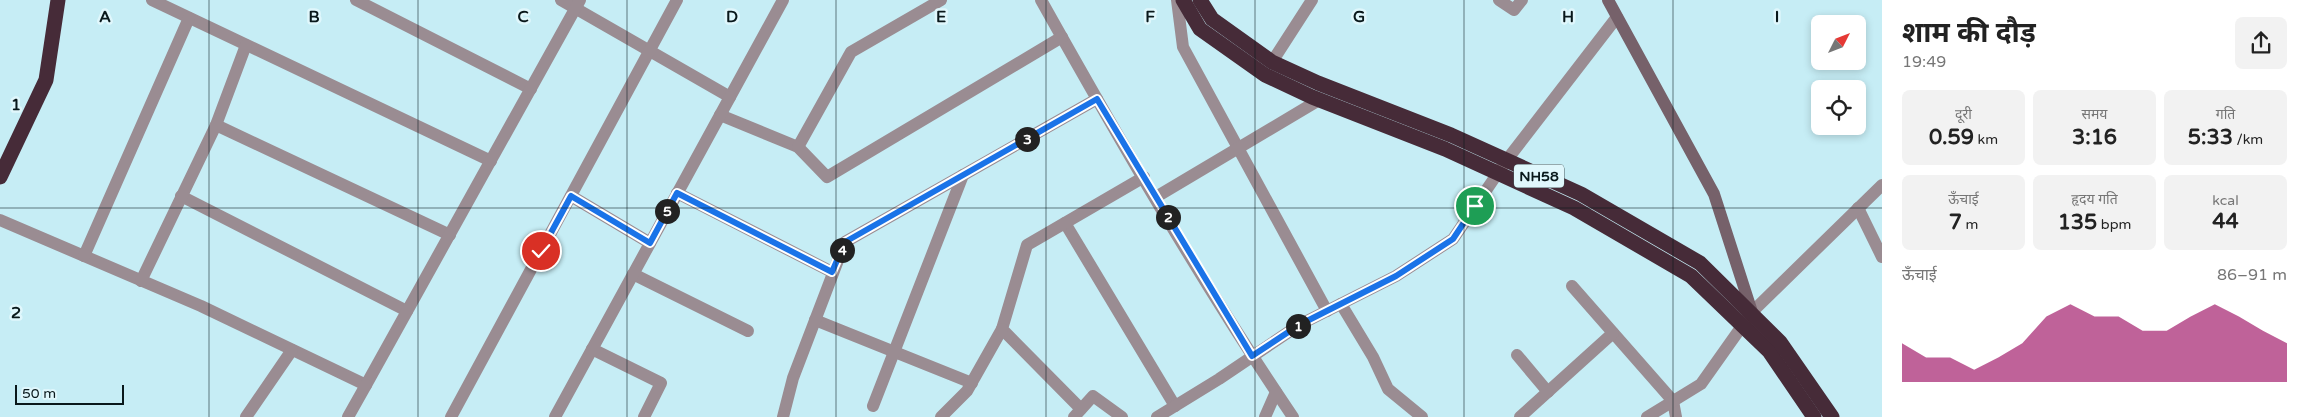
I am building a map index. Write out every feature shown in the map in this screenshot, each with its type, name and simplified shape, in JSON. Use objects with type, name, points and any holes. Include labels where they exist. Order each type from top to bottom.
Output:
[{"type":"highway","points":[[0,177],[46,80],[58,0]]},
{"type":"highway","name":"NH58","points":[[1183,0],[1200,29],[1265,75],[1319,100],[1445,149],[1581,194],[1700,263],[1752,312],[1780,342],[1832,417]]},
{"type":"highway","name":"NH58","points":[[1203,1],[1212,19],[1272,62],[1318,83],[1451,135],[1502,167],[1691,276],[1769,351],[1814,417]]},
{"type":"street","points":[[152,0],[491,161]]},
{"type":"street","points":[[356,0],[531,89]]},
{"type":"street","points":[[561,0],[578,4],[649,50],[730,97]]},
{"type":"street","points":[[451,417],[677,0]]},
{"type":"street","points":[[555,417],[783,0]]},
{"type":"street","points":[[798,147],[850,52],[941,0]]},
{"type":"street","points":[[1177,0],[1183,47],[1327,310]]},
{"type":"street","points":[[1272,62],[1312,0]]},
{"type":"street","points":[[1499,0],[1514,10],[1522,0]]},
{"type":"street","points":[[1608,0],[1714,194],[1752,312]]},
{"type":"street","points":[[1044,1],[1097,99],[1252,356],[1293,417]]},
{"type":"street","points":[[348,417],[578,4]]},
{"type":"street","points":[[1157,417],[1299,325],[1396,276],[1453,239],[1502,167],[1617,17]]},
{"type":"street","points":[[84,256],[189,18]]},
{"type":"street","points":[[720,115],[798,147],[827,177],[1062,36]]},
{"type":"street","points":[[141,281],[216,125],[246,45]]},
{"type":"street","points":[[783,417],[793,378],[845,242],[1097,99]]},
{"type":"street","points":[[1156,197],[1319,100]]},
{"type":"street","points":[[216,125],[450,235]]},
{"type":"street","points":[[873,406],[963,175]]},
{"type":"street","points":[[941,417],[968,391],[1002,330],[1027,245],[1144,177]]},
{"type":"street","points":[[1647,417],[1701,384],[1752,312],[1882,185]]},
{"type":"street","points":[[677,193],[832,272]]},
{"type":"street","points":[[181,196],[407,311]]},
{"type":"street","points":[[571,196],[650,243]]},
{"type":"street","points":[[1858,208],[1882,257]]},
{"type":"street","points":[[0,220],[141,281],[366,385]]},
{"type":"street","points":[[1065,223],[1175,406]]},
{"type":"street","points":[[633,274],[748,332]]},
{"type":"street","points":[[1572,286],[1673,401],[1676,417]]},
{"type":"street","points":[[1341,304],[1373,357],[1388,389],[1422,417]]},
{"type":"street","points":[[815,320],[972,383]]},
{"type":"street","points":[[1002,330],[1077,413],[1093,396],[1122,417]]},
{"type":"street","points":[[1520,417],[1613,333]]},
{"type":"street","points":[[593,348],[665,381]]},
{"type":"street","points":[[593,348],[661,384],[644,417]]},
{"type":"street","points":[[246,417],[292,350]]},
{"type":"street","points":[[1517,355],[1548,392]]},
{"type":"street","points":[[1265,417],[1276,392]]},
{"type":"route","points":[[541,251],[571,196],[650,243],[677,193],[832,272],[845,242],[1097,99],[1252,356],[1299,325],[1396,276],[1453,239],[1475,206]]}]
